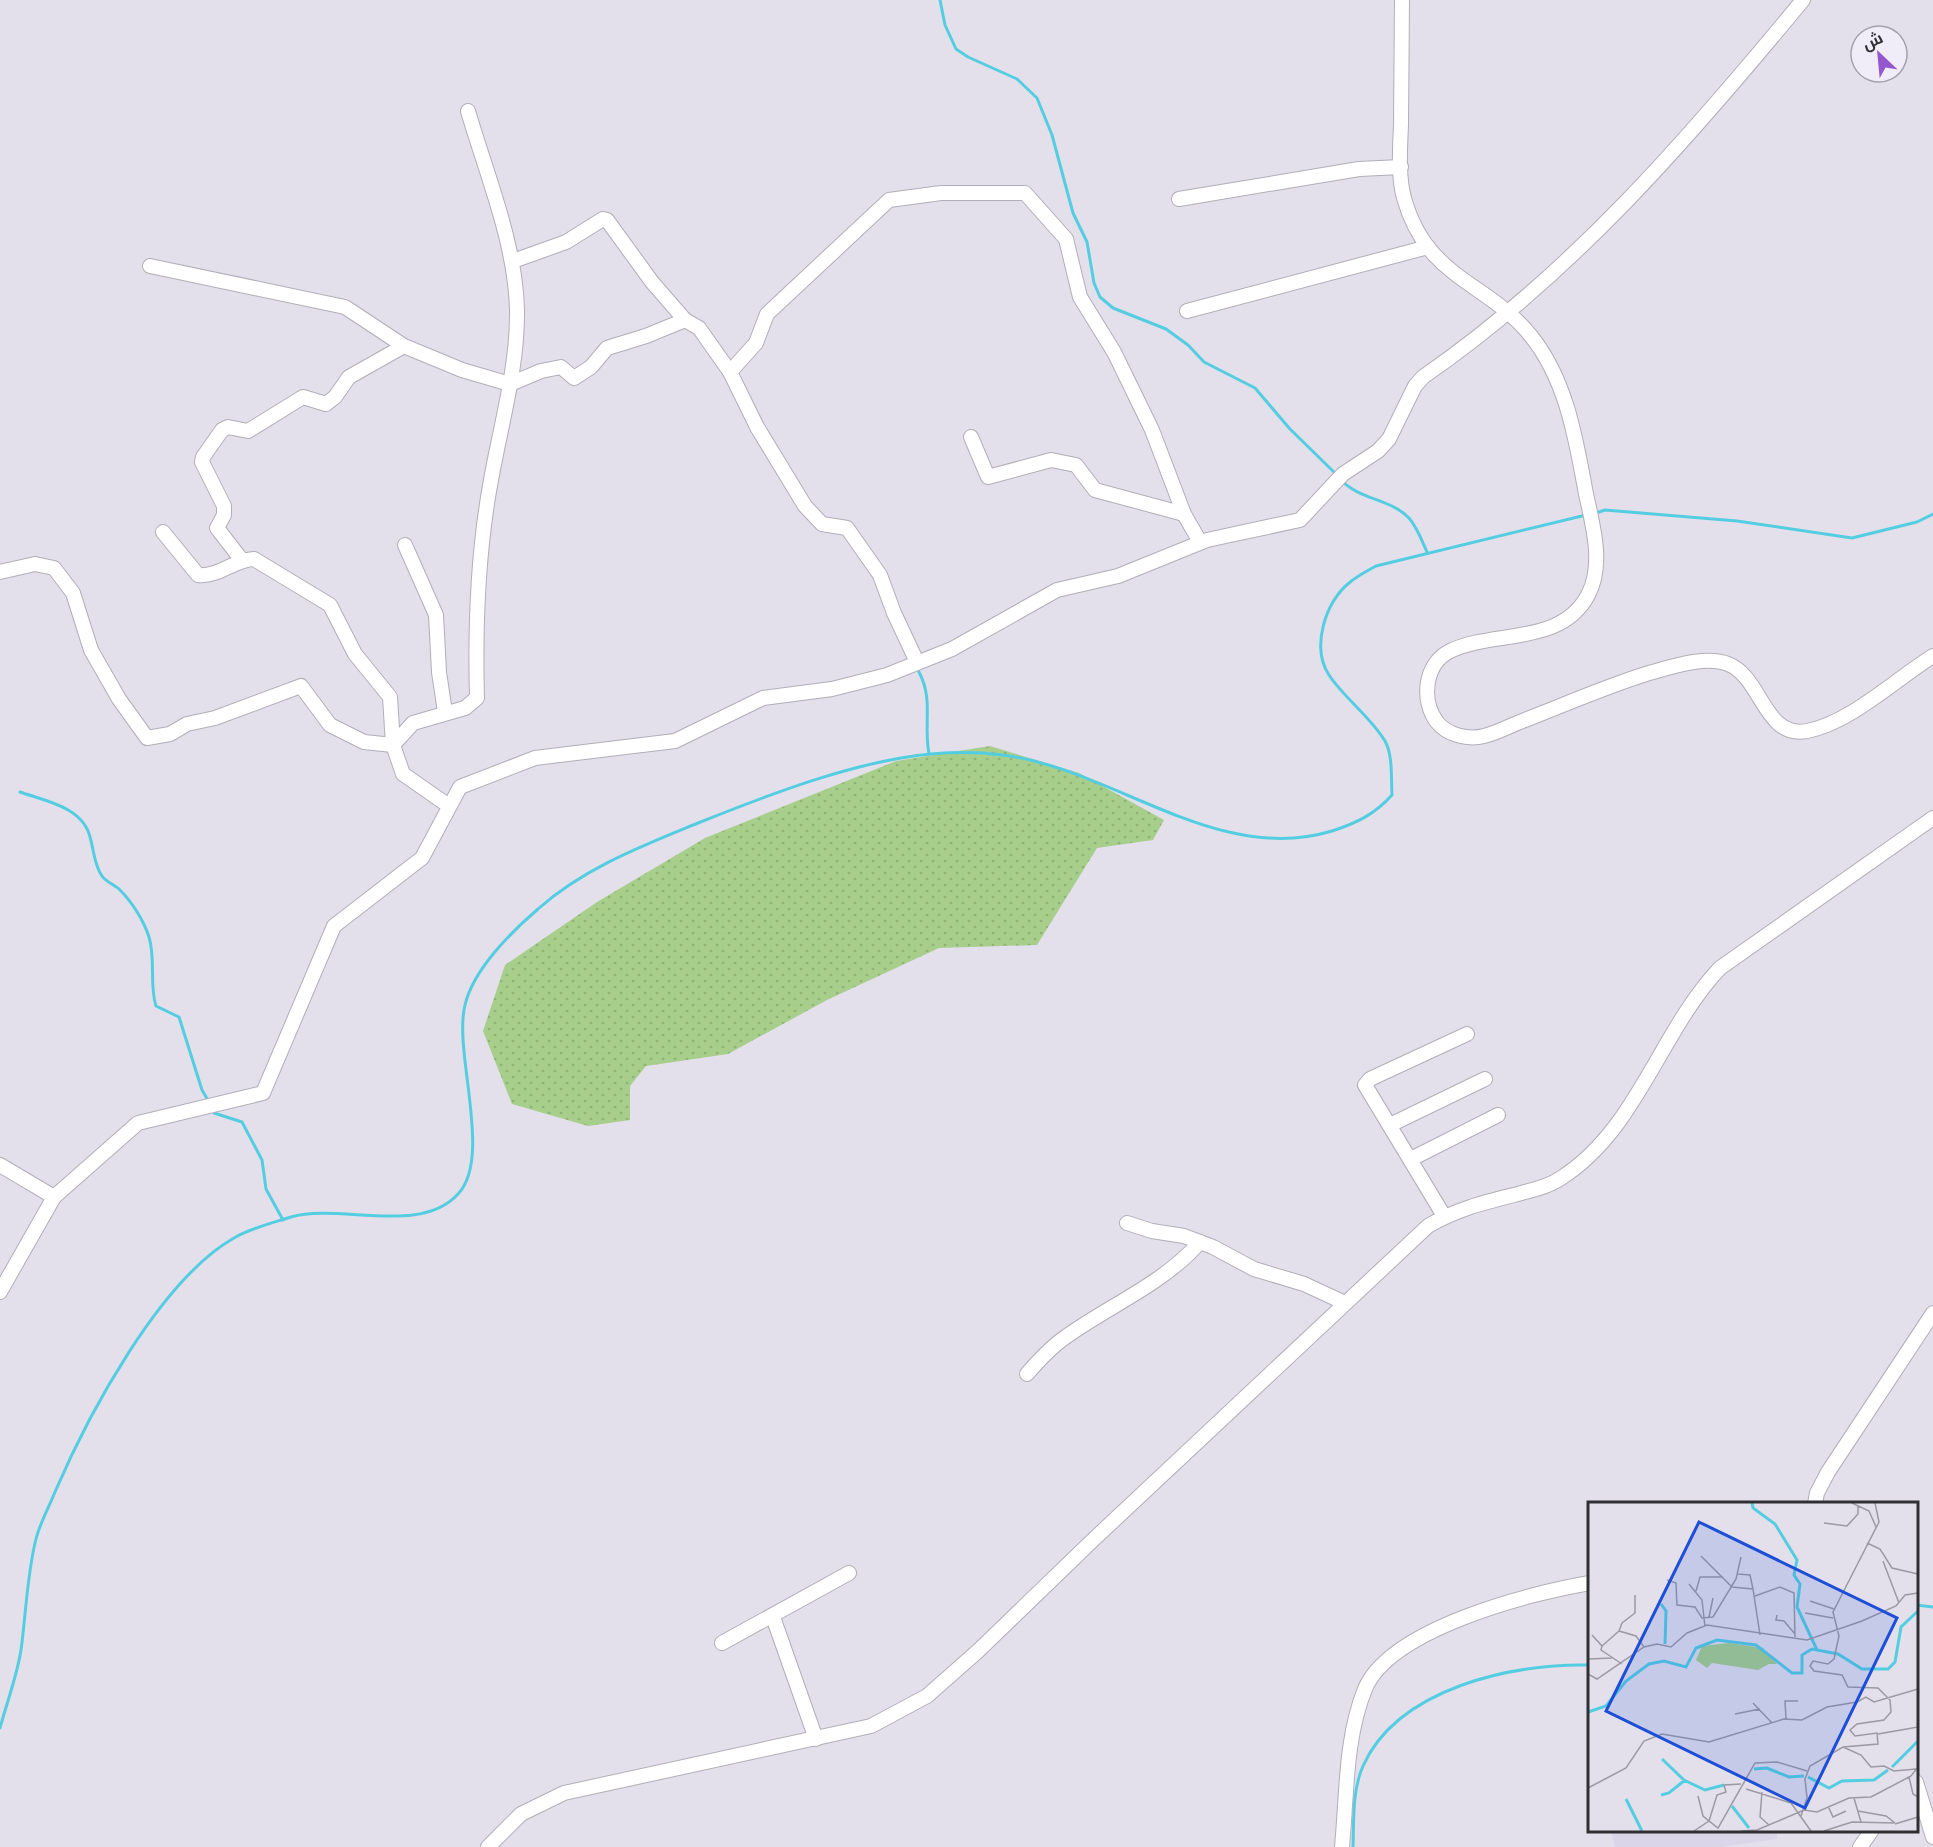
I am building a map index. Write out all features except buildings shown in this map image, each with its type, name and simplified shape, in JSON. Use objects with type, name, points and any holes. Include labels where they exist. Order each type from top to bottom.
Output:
[{"type":"street","points":[[1402,0],[1401,167],[1404,197],[1428,247],[1447,270],[1508,313],[1532,338],[1565,400],[1594,535],[1595,576],[1583,603],[1573,613],[1552,627],[1460,648],[1438,659],[1429,679],[1427,700],[1431,713],[1440,726],[1452,734],[1481,737],[1633,678],[1700,662],[1715,661],[1727,663],[1737,669],[1748,680],[1776,721],[1795,732],[1839,719],[1933,656]]},
{"type":"street","points":[[0,1292],[54,1197],[138,1123],[264,1093],[334,926],[422,858],[459,786],[535,758],[675,741],[763,698],[849,685],[952,649],[1057,590],[1118,576],[1200,542],[1300,520],[1342,474],[1378,451],[1389,439],[1415,386],[1423,377],[1508,313],[1561,268],[1670,158],[1803,0]]},
{"type":"street","points":[[393,745],[413,723],[465,708],[477,698],[477,622],[490,483],[510,384],[517,311],[513,261],[468,111]]},
{"type":"street","points":[[1179,199],[1359,169],[1401,167]]},
{"type":"street","points":[[730,372],[756,343],[767,314],[889,200],[941,193],[1025,193],[1066,240],[1080,297],[1114,352],[1152,430],[1184,514],[1200,542]]},
{"type":"street","points":[[513,261],[550,249],[603,219],[607,220],[652,282],[685,320],[699,328],[730,372],[757,427],[805,506],[822,524],[847,528],[880,575],[894,613],[917,662]]},
{"type":"street","points":[[1187,311],[1428,247]]},
{"type":"street","points":[[150,266],[345,307],[404,346],[462,370],[510,384],[541,371],[561,367],[574,378],[591,367],[606,348],[685,320]]},
{"type":"street","points":[[241,559],[217,528],[224,515],[224,506],[202,462],[203,457],[222,430],[231,427],[248,431],[303,397],[326,404],[335,397],[350,377],[404,346]]},
{"type":"street","points":[[971,437],[988,477],[1051,460],[1076,465],[1095,490],[1184,514]]},
{"type":"street","points":[[163,532],[198,575],[210,576],[241,559],[254,558],[330,605],[355,654],[390,697],[393,745],[403,774],[449,806]]},
{"type":"street","points":[[405,545],[436,615],[439,672],[445,712]]},
{"type":"street","points":[[0,572],[35,564],[54,568],[73,593],[91,650],[119,699],[147,738],[170,734],[187,724],[215,718],[301,686],[305,696],[330,725],[364,742],[393,745]]},
{"type":"street","points":[[488,1847],[521,1814],[564,1793],[871,1726],[927,1696],[978,1652],[1094,1539],[1413,1238],[1444,1216],[1542,1187],[1574,1169],[1594,1151],[1619,1119],[1694,1000],[1720,968],[1933,818]]},
{"type":"street","points":[[1444,1216],[1366,1089],[1367,1082],[1467,1034]]},
{"type":"street","points":[[1390,1125],[1485,1079]]},
{"type":"street","points":[[1411,1159],[1498,1115]]},
{"type":"street","points":[[0,1165],[54,1197]]},
{"type":"street","points":[[1127,1223],[1200,1242],[1254,1269],[1304,1284],[1345,1303]]},
{"type":"street","points":[[1027,1374],[1065,1337],[1154,1282],[1177,1265],[1200,1242]]},
{"type":"street","points":[[1815,1502],[1817,1493],[1828,1472],[1933,1313]]},
{"type":"street","points":[[722,1643],[773,1617],[849,1573]]},
{"type":"street","points":[[1342,1847],[1354,1723],[1366,1687],[1391,1655],[1436,1629],[1543,1591],[1588,1583]]},
{"type":"street","points":[[773,1617],[816,1739]]},
{"type":"street","points":[[1918,1785],[1933,1837]]},
{"type":"street","points":[[1860,1847],[1871,1832]]},
{"type":"shaded area","points":[[1611,1832],[1777,1832],[1777,1839],[1720,1847],[1615,1847]]},
{"type":"green space","points":[[990,746],[1079,773],[1164,820],[1153,840],[1097,848],[1037,945],[939,948],[827,1000],[728,1054],[646,1066],[630,1086],[630,1120],[588,1126],[512,1104],[483,1031],[505,965],[597,902],[705,838],[896,761]]},
{"type":"waterway","points":[[940,0],[945,25],[956,49],[968,57],[1017,79],[1037,98],[1052,135],[1073,213],[1087,242],[1094,283],[1100,297],[1113,308],[1166,329],[1188,345],[1204,362],[1255,388],[1290,429],[1338,476]]},
{"type":"waterway","points":[[1342,481],[1358,492],[1402,512],[1409,518],[1427,552]]},
{"type":"waterway","points":[[1596,513],[1605,510],[1737,521],[1852,538],[1917,522],[1933,514]]},
{"type":"waterway","points":[[0,1728],[19,1660],[33,1552],[38,1533],[86,1426],[129,1352],[179,1285],[206,1258],[241,1234],[291,1217],[310,1214],[401,1216],[423,1213],[442,1206],[458,1194],[468,1177],[472,1155],[463,1025],[469,992],[494,952],[556,894],[614,859],[753,801],[872,764],[931,754],[993,754],[1043,763],[1206,826],[1247,836],[1289,838],[1341,828],[1372,813],[1392,795],[1390,760],[1385,741],[1372,723],[1335,683],[1324,664],[1321,652],[1323,626],[1327,613],[1341,591],[1355,578],[1376,566],[1586,515]]},
{"type":"waterway","points":[[919,672],[926,693],[929,754]]},
{"type":"waterway","points":[[20,792],[62,807],[80,819],[86,827],[99,872],[124,895],[144,925],[151,946],[156,1006],[179,1017],[202,1090],[209,1102]]},
{"type":"waterway","points":[[212,1108],[214,1113],[242,1122],[262,1160],[266,1189],[283,1220]]},
{"type":"waterway","points":[[1918,1605],[1933,1607]]},
{"type":"waterway","points":[[1353,1847],[1355,1795],[1359,1776],[1380,1739],[1402,1717],[1430,1699],[1461,1685],[1527,1669],[1588,1665]]}]
